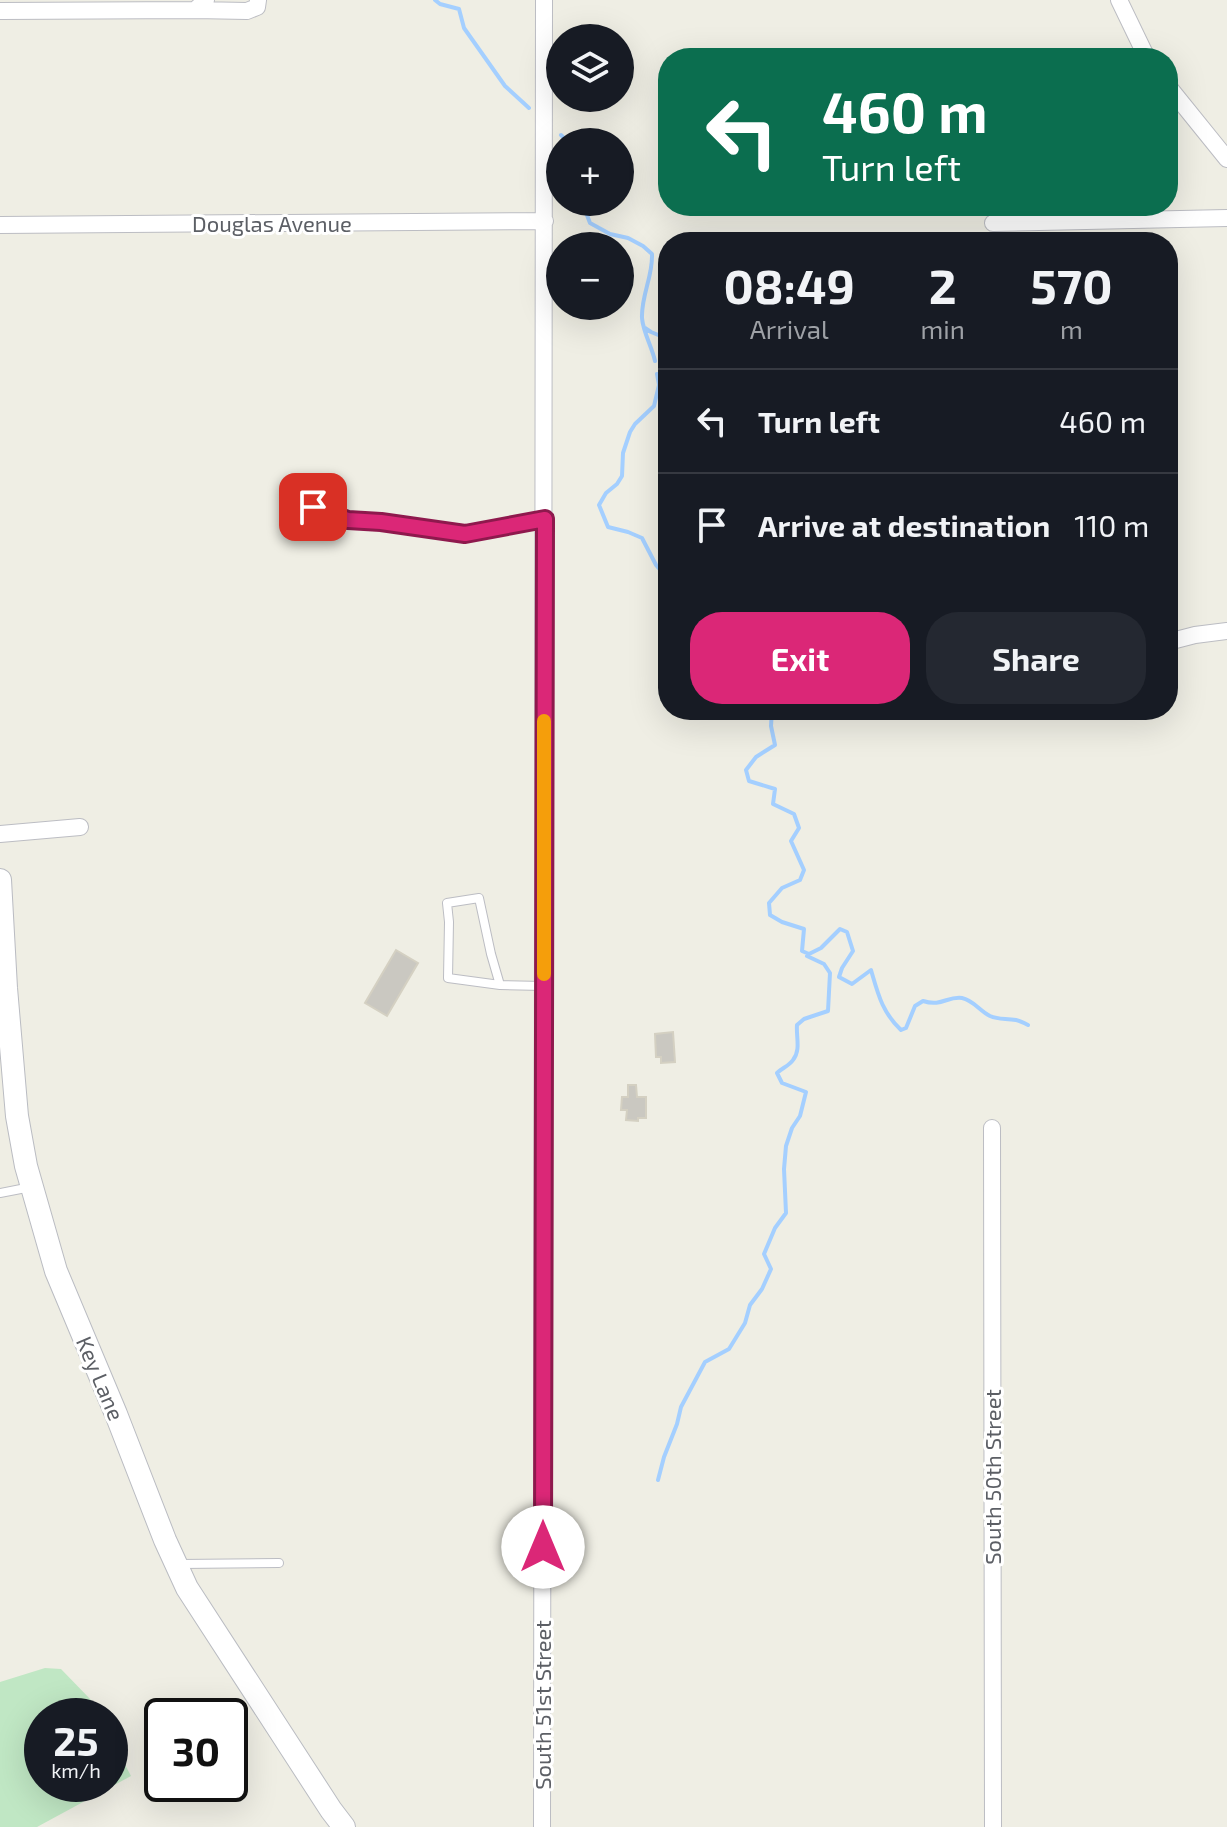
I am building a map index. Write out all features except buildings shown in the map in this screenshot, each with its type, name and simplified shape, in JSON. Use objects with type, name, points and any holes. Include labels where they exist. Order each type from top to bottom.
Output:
[{"type":"street","points":[[0,11],[201,5],[247,11],[257,7],[258,0]]},
{"type":"street","name":"South 51st Street","points":[[542,1827],[544,0]]},
{"type":"street","points":[[1119,0],[1142,48]]},
{"type":"street","points":[[1178,98],[1227,159]]},
{"type":"street","points":[[993,223],[1227,218]]},
{"type":"street","name":"Douglas Avenue","points":[[0,225],[545,221]]},
{"type":"street","points":[[1178,639],[1227,631]]},
{"type":"street","points":[[0,834],[80,827]]},
{"type":"street","name":"Key Lane","points":[[0,880],[17,1116],[26,1166],[56,1271],[187,1588],[344,1827]]},
{"type":"street","name":"South 50th Street","points":[[992,1128],[993,1827]]},
{"type":"lane","points":[[313,507],[348,520],[465,534],[545,519]]},
{"type":"lane","points":[[500,985],[479,898],[447,903],[448,978],[500,985],[544,986]]},
{"type":"lane","points":[[0,1193],[32,1187]]},
{"type":"lane","points":[[176,1564],[279,1563]]},
{"type":"green space","points":[[45,1668],[61,1669],[89,1698],[24,1698],[24,1802],[83,1802],[37,1827],[0,1827],[0,1682]]},
{"type":"waterway","points":[[435,0],[459,9],[464,28],[505,86],[529,108]]},
{"type":"waterway","points":[[587,216],[590,223],[610,234],[628,238],[652,254],[642,318],[655,361]]},
{"type":"waterway","points":[[645,328],[658,335]]},
{"type":"waterway","points":[[657,374],[658,380]]},
{"type":"waterway","points":[[658,389],[654,406],[630,432],[623,453],[622,476],[599,505],[608,527],[642,538],[658,567]]},
{"type":"waterway","points":[[771,720],[775,745],[756,757],[746,770],[749,781],[775,789],[773,804],[794,814],[799,828],[791,841],[804,870],[800,880],[782,888],[769,903],[770,915],[804,929],[802,951],[809,954],[821,948],[840,929],[847,932],[853,951],[839,977],[852,984],[871,970],[885,1009],[901,1030],[906,1028],[915,1006],[923,1001],[935,1003],[957,998],[970,1001],[990,1016],[1028,1025]]},
{"type":"waterway","points":[[658,1480],[681,1407],[705,1362],[729,1349],[771,1269],[764,1254],[775,1228],[786,1213],[786,1146],[800,1116],[806,1092],[782,1083],[777,1073],[795,1056],[798,1048],[797,1025],[804,1019],[828,1011],[830,973],[824,964],[807,956]]},
{"type":"slow traffic","points":[[544,721],[544,974]]},
{"type":"route","points":[[313,507],[348,520],[465,534],[545,519],[543,1547]]}]
